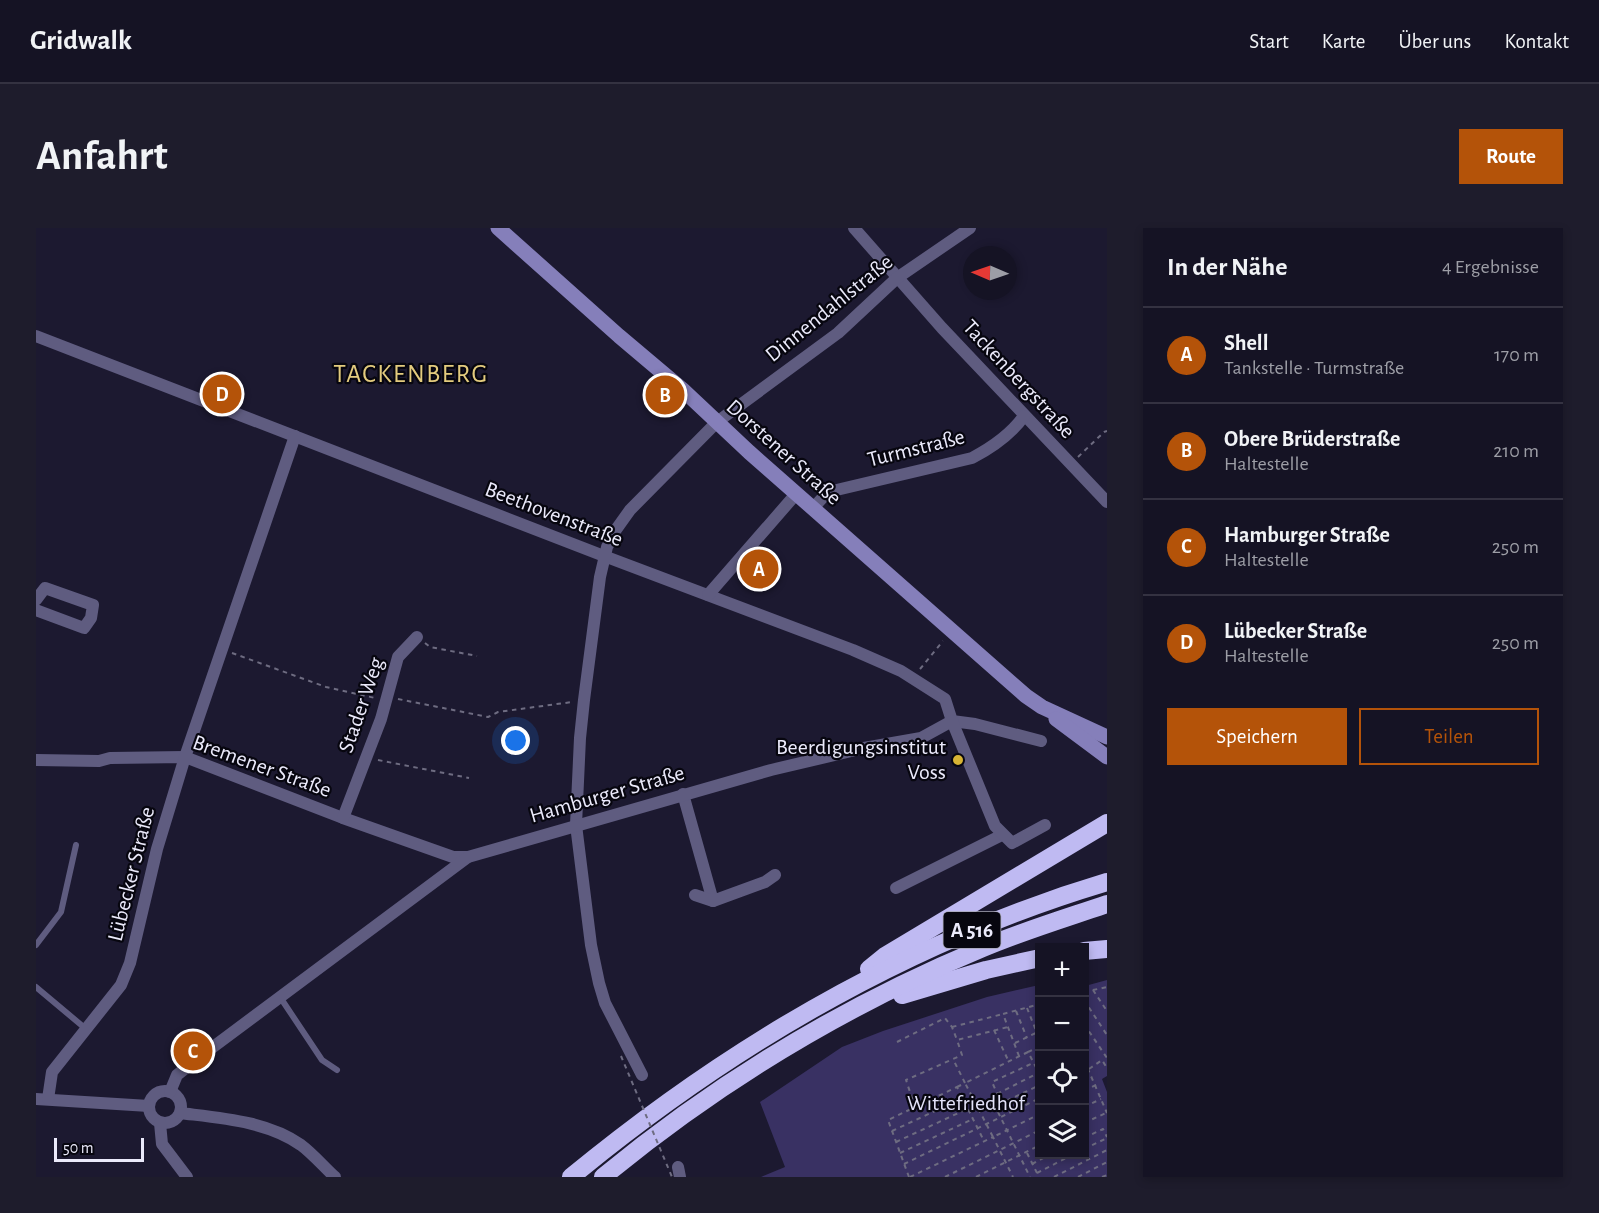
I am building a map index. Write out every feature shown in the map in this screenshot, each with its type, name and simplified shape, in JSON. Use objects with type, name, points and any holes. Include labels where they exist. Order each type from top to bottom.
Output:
[{"type":"highway","points":[[842,992],[885,956],[1107,823]]},
{"type":"highway","name":"A 516","points":[[571,1177],[685,1089],[756,1042],[842,992],[896,964],[979,927],[1107,882]]},
{"type":"highway","name":"A 516","points":[[603,1177],[633,1152],[720,1089],[852,1010],[985,946],[1107,904]]},
{"type":"highway","points":[[1089,951],[1107,949]]},
{"type":"highway","points":[[852,1010],[986,970],[1035,959]]},
{"type":"main road","name":"Dorstener Straße","points":[[498,228],[683,390],[951,631],[1026,696],[1107,758]]},
{"type":"main road","name":"Dorstener Straße","points":[[1042,707],[1107,737]]},
{"type":"street","name":"Tackenbergstraße","points":[[854,228],[1024,416],[1107,502]]},
{"type":"street","name":"Dinnendahlstraße","points":[[642,1075],[605,1003],[599,983],[591,945],[576,825],[582,719],[600,577],[610,539],[630,510],[717,422],[838,333],[897,278],[970,228]]},
{"type":"street","name":"Beethovenstraße","points":[[36,336],[853,650],[901,671],[945,699],[995,826],[1002,835]]},
{"type":"street","name":"Turmstraße","points":[[813,508],[828,492],[972,458],[1018,425],[1024,416]]},
{"type":"street","name":"Lübecker Straße","points":[[42,1099],[52,1072],[122,985],[130,963],[157,849],[185,757],[295,436]]},
{"type":"street","points":[[708,596],[796,494]]},
{"type":"street","points":[[36,600],[45,588],[93,604],[91,618],[84,627],[36,610]]},
{"type":"street","name":"Stader Weg","points":[[343,818],[381,718],[398,657],[417,637]]},
{"type":"street","points":[[952,721],[975,724],[1041,741]]},
{"type":"street","name":"Hamburger Straße","points":[[170,1092],[177,1075],[468,857],[771,770],[864,748],[921,738],[952,721]]},
{"type":"street","name":"Bremener Straße","points":[[36,760],[99,761],[110,758],[185,757],[343,818],[453,857],[468,857]]},
{"type":"street","points":[[683,794],[712,901]]},
{"type":"street","points":[[896,888],[1002,835],[1012,843],[1045,825]]},
{"type":"street","points":[[694,895],[712,901],[765,882],[775,875]]},
{"type":"street","points":[[180,1113],[178,1099],[170,1092],[156,1094],[149,1106],[152,1117],[160,1123],[171,1121],[180,1113],[232,1120],[278,1134],[301,1145],[335,1177]]},
{"type":"street","points":[[42,1099],[149,1106]]},
{"type":"street","points":[[160,1123],[162,1144],[187,1177]]},
{"type":"lane","points":[[36,945],[61,912],[76,845]]},
{"type":"lane","points":[[36,987],[86,1030]]},
{"type":"lane","points":[[279,997],[322,1060],[337,1070]]},
{"type":"path","points":[[1070,465],[1107,431]]},
{"type":"path","points":[[912,678],[951,631]]},
{"type":"path","points":[[417,637],[430,646],[477,656]]},
{"type":"path","points":[[366,758],[469,778]]},
{"type":"path","points":[[1089,991],[1107,987]]},
{"type":"path","points":[[1093,990],[1107,1011]]},
{"type":"path","points":[[952,1027],[1035,1006]]},
{"type":"path","points":[[1027,1008],[1035,1025]]},
{"type":"path","points":[[1089,1008],[1107,1035]]},
{"type":"path","points":[[1016,1011],[1027,1038]]},
{"type":"path","points":[[1003,1014],[1019,1056]]},
{"type":"path","points":[[897,1042],[945,1018],[952,1027],[957,1040],[962,1055],[906,1080],[912,1098],[916,1099],[918,1105]]},
{"type":"path","points":[[957,1040],[1008,1027]]},
{"type":"path","points":[[994,1030],[1008,1062]]},
{"type":"path","points":[[1089,1031],[1107,1058],[1089,1069],[1107,1113],[1089,1121]]},
{"type":"path","points":[[1014,1043],[1035,1034]]},
{"type":"path","points":[[1035,1048],[888,1120],[909,1177],[1035,1116]]},
{"type":"path","points":[[1028,1052],[1035,1067]]},
{"type":"path","points":[[621,1056],[677,1174]]},
{"type":"path","points":[[953,1059],[1012,1175],[1005,1177]]},
{"type":"path","points":[[1102,1060],[1107,1068]]},
{"type":"path","points":[[1033,1063],[992,1082],[1002,1103],[1035,1087]]},
{"type":"path","points":[[997,1094],[1035,1076]]},
{"type":"path","points":[[1089,1088],[1096,1085]]},
{"type":"path","points":[[957,1087],[984,1141]]},
{"type":"path","points":[[892,1131],[963,1098]]},
{"type":"path","points":[[1088,1105],[1101,1099]]},
{"type":"path","points":[[979,1110],[1000,1100]]},
{"type":"path","points":[[904,1164],[1035,1100]]},
{"type":"path","points":[[993,1103],[1030,1177]]},
{"type":"path","points":[[896,1142],[968,1108]]},
{"type":"path","points":[[900,1153],[973,1119]]},
{"type":"path","points":[[1089,1136],[1103,1129],[1107,1138],[1089,1147]]},
{"type":"path","points":[[945,1177],[1035,1133]]},
{"type":"path","points":[[976,1177],[1035,1148]]},
{"type":"path","points":[[1054,1177],[1107,1150]]},
{"type":"path","points":[[1027,1152],[1039,1177]]},
{"type":"path","points":[[1032,1164],[1043,1159]]},
{"type":"path","points":[[1037,1173],[1066,1159]]},
{"type":"path","points":[[1078,1177],[1107,1162]]},
{"type":"path","points":[[1102,1177],[1107,1175]]},
{"type":"green space","name":"Wittefriedhof","points":[[1107,980],[1107,1076],[1102,1079],[1107,1092],[1107,1177],[761,1177],[785,1167],[760,1102],[842,1047],[987,997],[1035,986],[1035,1159],[1089,1159],[1089,985]]},
{"type":"place","name":"Lübecker Straße","points":[[222,394]]},
{"type":"place","name":"Obere Brüderstraße","points":[[665,395]]},
{"type":"place","name":"Shell","points":[[759,569]]},
{"type":"place","name":"Beerdigungsinstitut Voss","points":[[958,760]]},
{"type":"place","name":"Hamburger Straße","points":[[193,1051]]},
{"type":"district","name":"TACKENBERG","points":[[411,374]]}]
